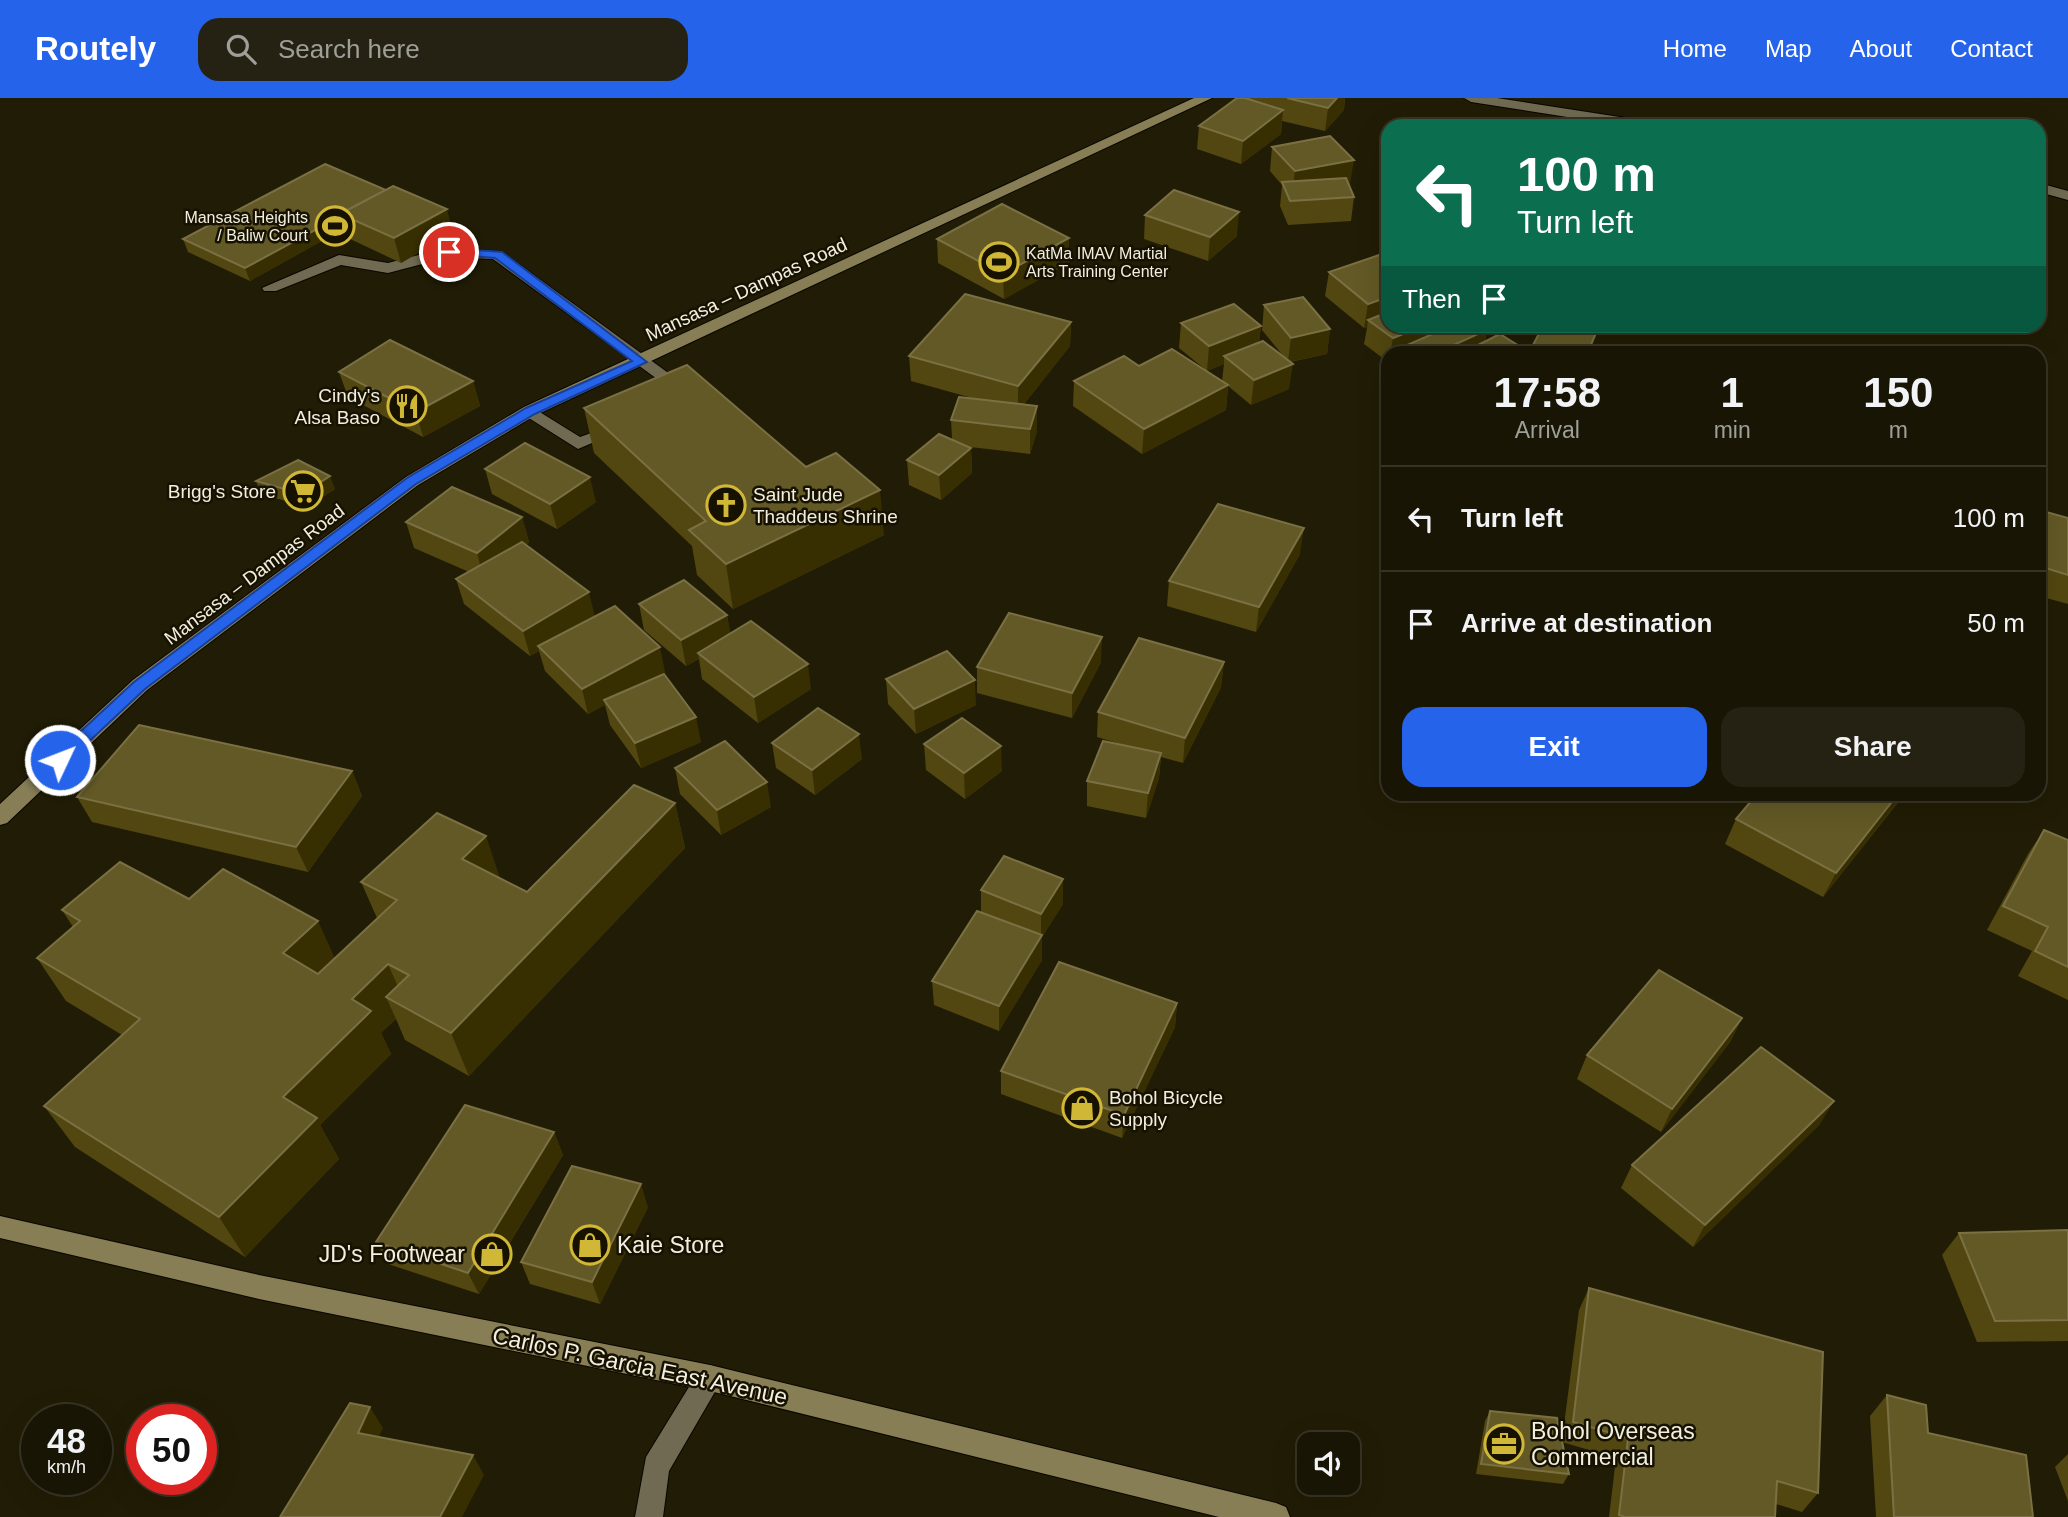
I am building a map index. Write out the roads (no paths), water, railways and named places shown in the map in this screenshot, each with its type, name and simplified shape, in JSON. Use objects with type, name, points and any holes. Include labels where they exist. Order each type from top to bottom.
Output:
[{"type":"main road","name":"Mansasa – Dampas Road","points":[[0,817],[140,685],[412,481],[530,411],[1205,98]]},
{"type":"main road","name":"Carlos P. Garcia East Avenue","points":[[0,1227],[260,1287],[710,1378],[1276,1517]]},
{"type":"street","points":[[1471,98],[1607,119]]},
{"type":"street","points":[[2046,189],[2068,196]]},
{"type":"street","points":[[271,288],[339,260],[388,268],[449,252],[498,255],[640,362],[694,397],[669,408]]},
{"type":"street","points":[[530,411],[578,444],[630,423]]},
{"type":"street","points":[[649,1517],[656,1467],[710,1378]]},
{"type":"place","name":"Mansasa Heights / Baliw Court","points":[[335,226]]},
{"type":"place","name":"KatMa IMAV Martial Arts Training Center","points":[[999,262]]},
{"type":"place","name":"Cindy's Alsa Baso","points":[[407,406]]},
{"type":"place","name":"Brigg's Store","points":[[303,491]]},
{"type":"place","name":"Saint Jude Thaddeus Shrine","points":[[726,505]]},
{"type":"place","name":"Bohol Bicycle Supply","points":[[1082,1108]]},
{"type":"place","name":"Kaie Store","points":[[590,1245]]},
{"type":"place","name":"JD's Footwear","points":[[492,1254]]},
{"type":"place","name":"Bohol Overseas Commercial","points":[[1504,1444]]}]
